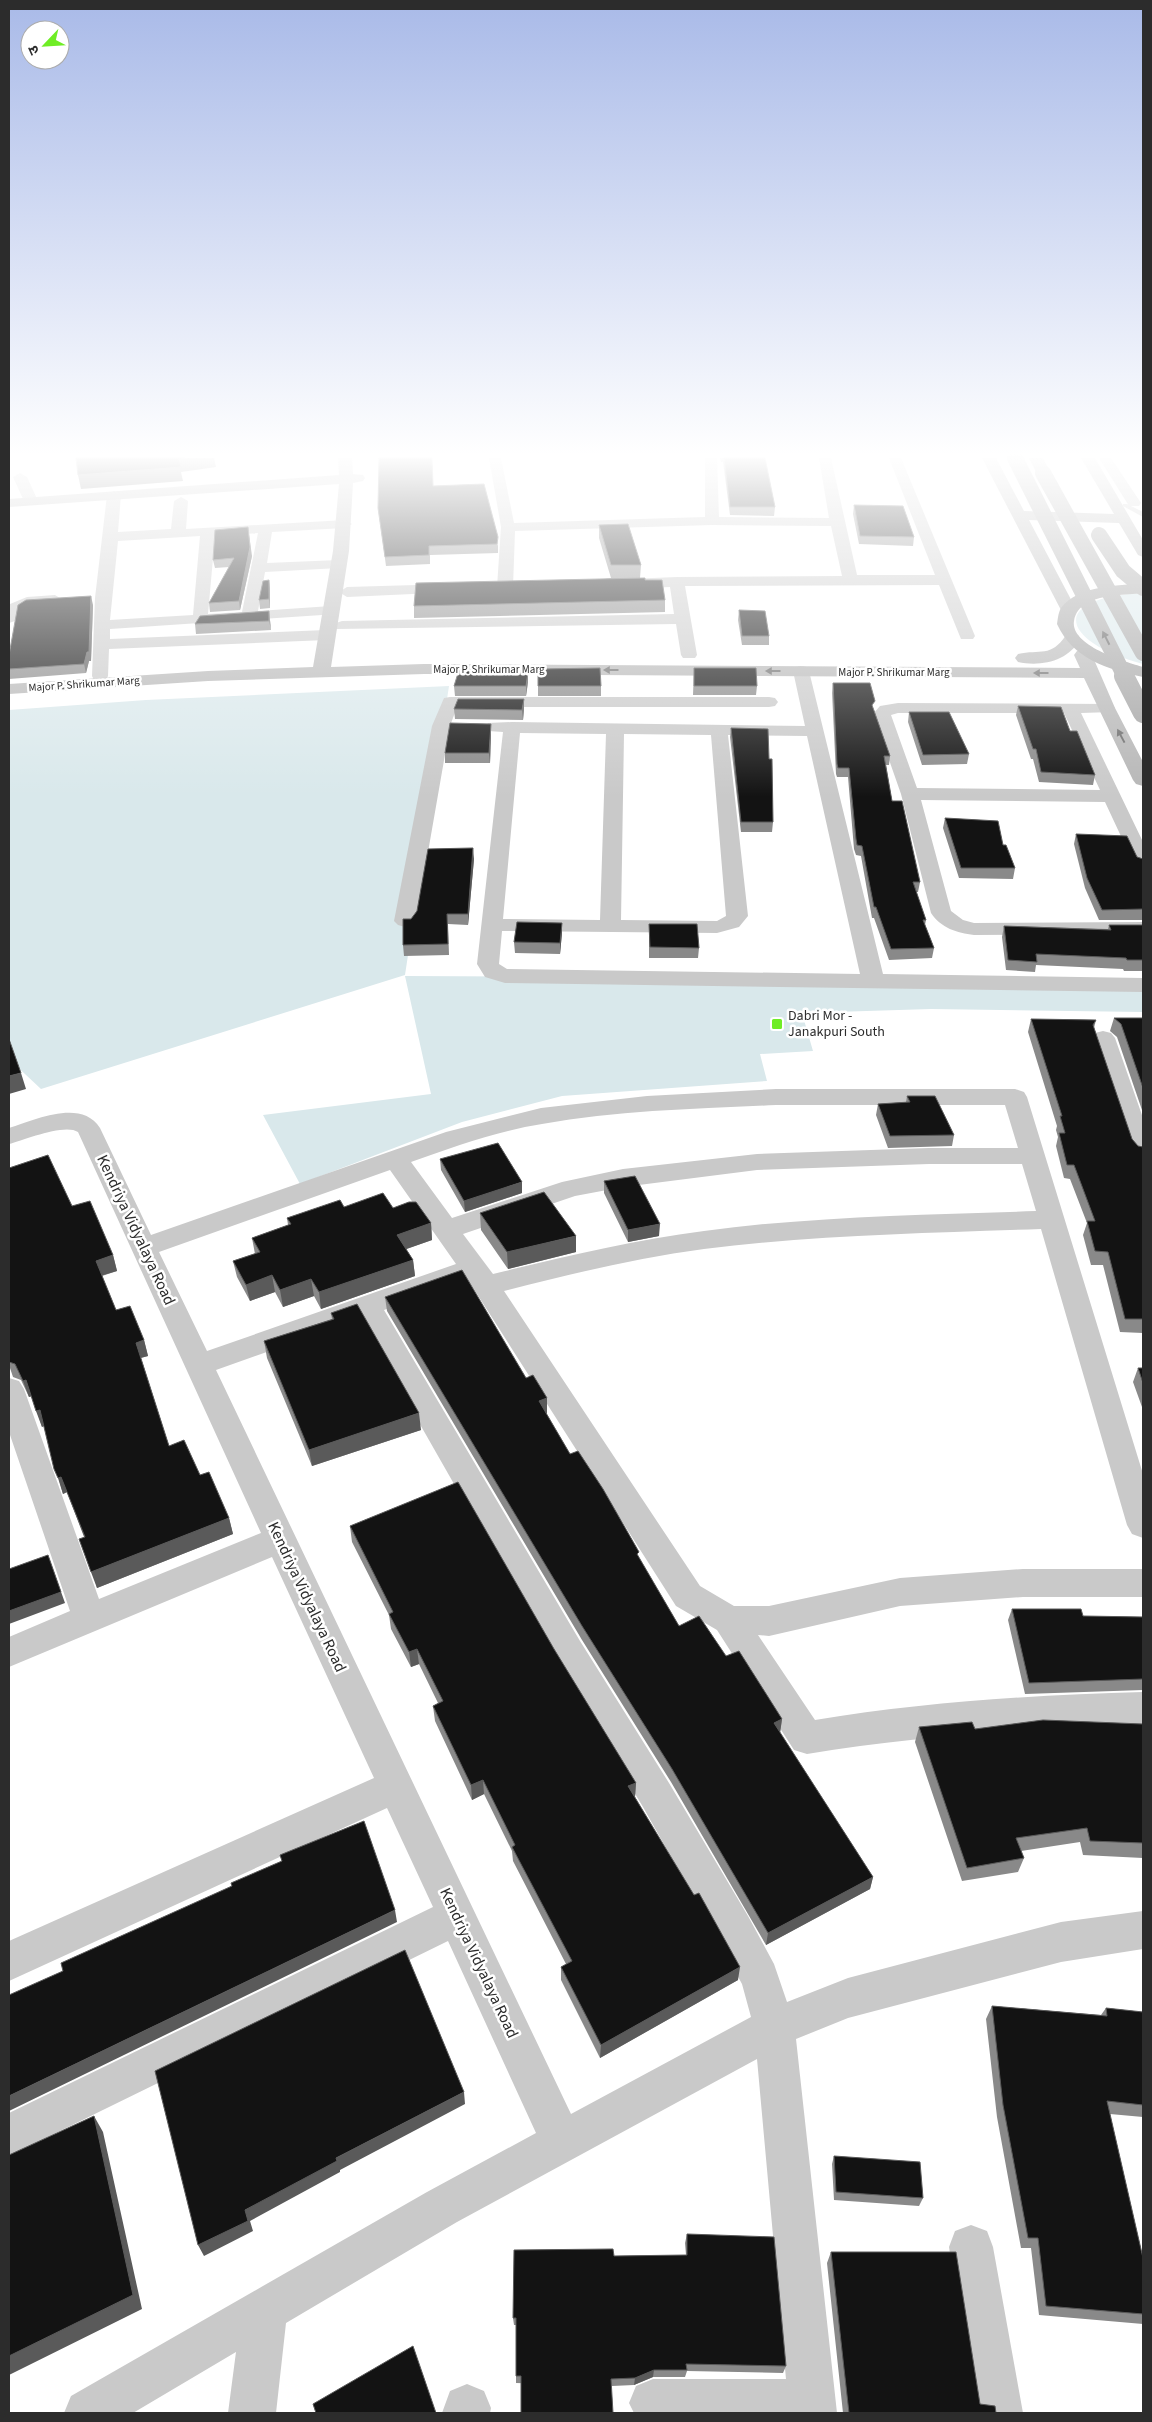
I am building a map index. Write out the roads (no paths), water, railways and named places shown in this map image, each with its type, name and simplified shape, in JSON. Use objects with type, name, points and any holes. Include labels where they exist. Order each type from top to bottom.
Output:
[{"type":"main road","points":[[1072,571],[1143,713]]},
{"type":"main road","points":[[1097,571],[1143,653]]},
{"type":"main road","points":[[1121,571],[1143,588]]},
{"type":"main road","points":[[1143,588],[1104,592],[1088,596],[1068,609],[1063,623],[1076,643],[1117,665],[1143,672]]},
{"type":"street","points":[[100,676],[103,644],[103,598],[107,571]]},
{"type":"street","points":[[200,619],[204,571]]},
{"type":"street","points":[[250,616],[257,571]]},
{"type":"street","points":[[327,669],[326,635],[338,571]]},
{"type":"street","points":[[327,669],[342,626],[350,571]]},
{"type":"street","points":[[506,588],[507,571]]},
{"type":"street","points":[[849,571],[851,580]]},
{"type":"street","points":[[940,571],[967,636]]},
{"type":"street","points":[[1048,571],[1068,609]]},
{"type":"street","points":[[610,584],[944,580]]},
{"type":"street","points":[[677,582],[689,655]]},
{"type":"street","points":[[486,588],[524,587]]},
{"type":"street","points":[[347,592],[467,589]]},
{"type":"street","points":[[86,598],[103,598]]},
{"type":"street","points":[[9,618],[11,611],[16,605],[26,602],[69,599]]},
{"type":"street","points":[[103,625],[331,611]]},
{"type":"street","points":[[342,626],[682,619]]},
{"type":"street","points":[[103,644],[326,635]]},
{"type":"street","points":[[1076,643],[1106,708],[1143,778]]},
{"type":"street","name":"Major P. Shrikumar Marg","points":[[866,655],[1037,658],[1059,654],[1076,643]]},
{"type":"street","name":"Major P. Shrikumar Marg","points":[[9,682],[100,676],[743,654]]},
{"type":"street","name":"Major P. Shrikumar Marg","points":[[9,689],[327,669],[1090,673]]},
{"type":"street","points":[[801,671],[873,981]]},
{"type":"street","points":[[405,921],[459,726],[447,705],[455,701],[769,702]]},
{"type":"street","points":[[1106,708],[898,708],[886,710],[882,714],[910,794],[942,914],[950,922],[962,928],[974,930],[1143,928]]},
{"type":"street","points":[[1070,708],[1143,862]]},
{"type":"street","points":[[459,726],[815,731]]},
{"type":"street","points":[[512,727],[488,964],[493,972],[505,976],[1143,985]]},
{"type":"street","points":[[610,927],[615,729]]},
{"type":"street","points":[[492,925],[717,927],[732,923],[738,916],[719,730]]},
{"type":"street","points":[[910,794],[1112,796]]},
{"type":"street","points":[[1103,1038],[1143,1152]]},
{"type":"street","points":[[144,1247],[455,1138],[541,1116],[647,1104],[796,1097],[1015,1096],[1050,1220],[1141,1508]]},
{"type":"street","name":"Kendriya Vidyalaya Road","points":[[9,1136],[61,1121],[79,1121],[88,1128],[562,2141]]},
{"type":"street","points":[[446,1230],[571,1188],[623,1178],[757,1162],[930,1156],[1032,1156]]},
{"type":"street","points":[[395,1159],[480,1277],[688,1596],[729,1620],[807,1738],[846,1730],[952,1717],[1052,1710],[1143,1708]]},
{"type":"street","points":[[199,1365],[367,1306],[480,1277],[705,1240],[833,1228],[1050,1220]]},
{"type":"street","points":[[367,1306],[568,1652],[656,1795],[734,1930],[760,1978],[774,2028],[813,2408],[653,2403]]},
{"type":"street","points":[[9,1389],[89,1619]]},
{"type":"street","points":[[9,1652],[280,1539]]},
{"type":"street","points":[[729,1620],[769,1621],[900,1592],[1023,1583],[1143,1583]]},
{"type":"street","points":[[9,1961],[396,1786]]},
{"type":"street","points":[[9,2134],[457,1916]]},
{"type":"street","points":[[88,2413],[442,2207],[774,2028],[848,1998],[918,1979],[1061,1942],[1143,1930]]},
{"type":"street","points":[[971,2247],[999,2413]]},
{"type":"street","points":[[252,2413],[264,2310]]},
{"type":"place","name":"Dabri Mor - Janakpuri South","points":[[777,1024]]}]
